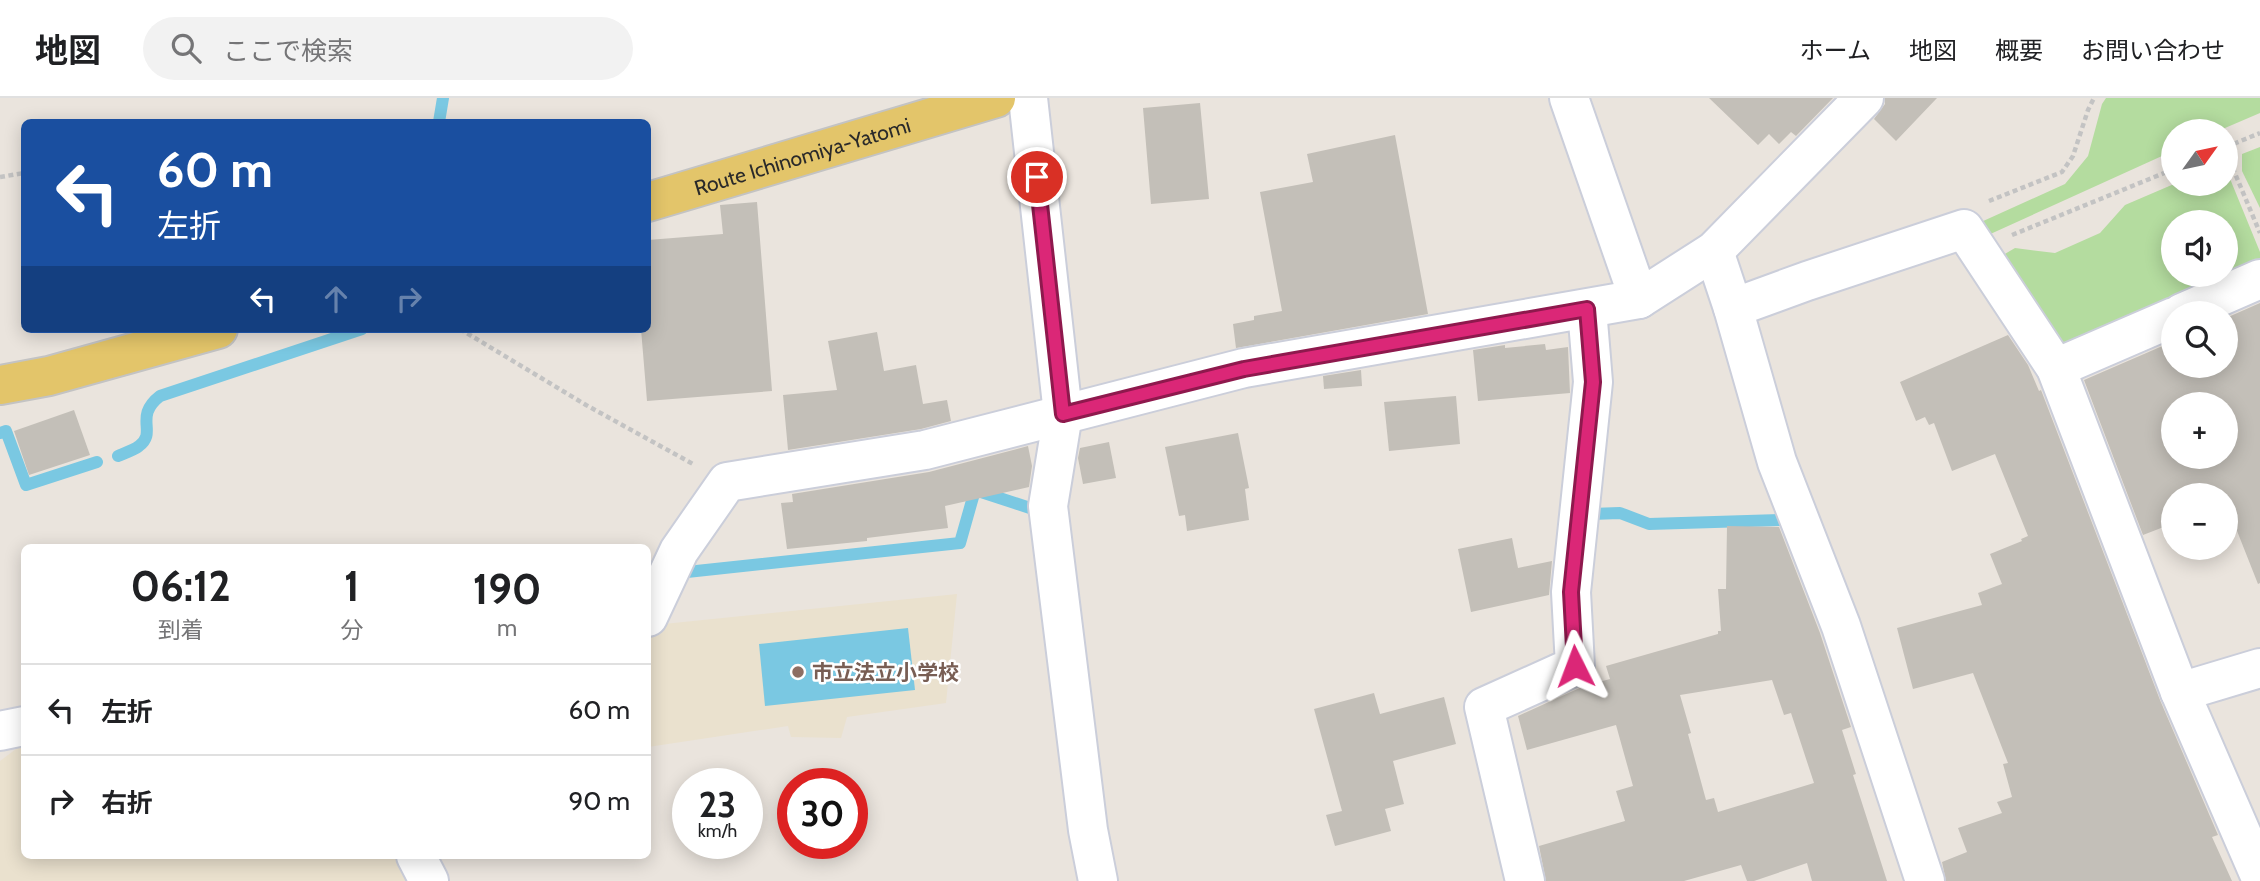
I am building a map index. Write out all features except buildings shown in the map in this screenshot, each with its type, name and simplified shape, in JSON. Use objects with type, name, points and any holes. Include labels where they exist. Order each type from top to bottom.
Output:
[{"type":"main road","name":"Route Ichinomiya-Yatomi","points":[[651,201],[996,98]]},
{"type":"main road","points":[[0,384],[49,376],[204,333]]},
{"type":"street","points":[[1028,98],[1063,414],[1048,506],[1088,830],[1098,881]]},
{"type":"street","points":[[1569,98],[1639,299]]},
{"type":"street","points":[[651,611],[679,551],[727,482],[925,450],[1244,369],[1639,299],[1714,251],[1864,98]]},
{"type":"street","points":[[1733,308],[1807,281],[1970,239],[2056,368],[2180,692],[2249,823],[2260,876]]},
{"type":"street","points":[[1714,251],[1777,462],[1842,625],[1924,881]]},
{"type":"street","points":[[2210,301],[2260,279]]},
{"type":"street","points":[[1525,881],[1484,707],[1575,666],[1571,592],[1593,382],[1587,309]]},
{"type":"street","points":[[2056,368],[2161,323]]},
{"type":"street","points":[[2180,692],[2260,668]]},
{"type":"street","points":[[0,730],[21,726]]},
{"type":"street","points":[[418,859],[429,881]]},
{"type":"path","points":[[2094,98],[2073,156],[2062,172],[1970,208],[1970,239],[2161,173]]},
{"type":"path","points":[[2238,144],[2260,134]]},
{"type":"path","points":[[0,177],[21,174]]},
{"type":"path","points":[[2238,179],[2260,233]]},
{"type":"path","points":[[467,333],[586,405],[727,482]]},
{"type":"shaded area","name":"市立法立小学校","points":[[957,594],[946,703],[847,717],[841,738],[791,737],[788,726],[651,747],[651,633],[654,625]]},
{"type":"shaded area","points":[[21,745],[21,859],[396,859],[407,881],[0,881],[0,761]]},
{"type":"green space","points":[[2106,98],[2260,98],[2260,113],[2238,122],[2238,119],[2161,119],[2161,156],[1986,236],[1981,222],[2065,184],[2088,156]]},
{"type":"green space","points":[[2260,147],[2260,208],[2242,171],[2242,154]]},
{"type":"green space","points":[[2161,190],[2161,196],[2237,196],[2260,252],[2260,267],[2238,277],[2238,210],[2161,210],[2161,287],[2215,287],[2183,301],[2161,301],[2161,311],[2060,355],[1998,258],[2015,248],[2055,253],[2100,233],[2125,205]]},
{"type":"water","points":[[908,628],[915,690],[765,706],[759,644]]},
{"type":"waterway","points":[[440,119],[443,98]]},
{"type":"waterway","points":[[118,456],[144,441],[148,411],[160,396],[350,333]]},
{"type":"waterway","points":[[0,433],[6,431],[26,485],[97,462]]},
{"type":"waterway","points":[[687,572],[960,543],[975,490],[1033,509]]},
{"type":"waterway","points":[[1591,514],[1620,513],[1649,524],[1780,520]]},
{"type":"place","name":"市立法立小学校","points":[[798,672]]},
{"type":"route","points":[[1037,177],[1063,414],[1244,369],[1587,309],[1593,382],[1571,592],[1575,666]]}]
